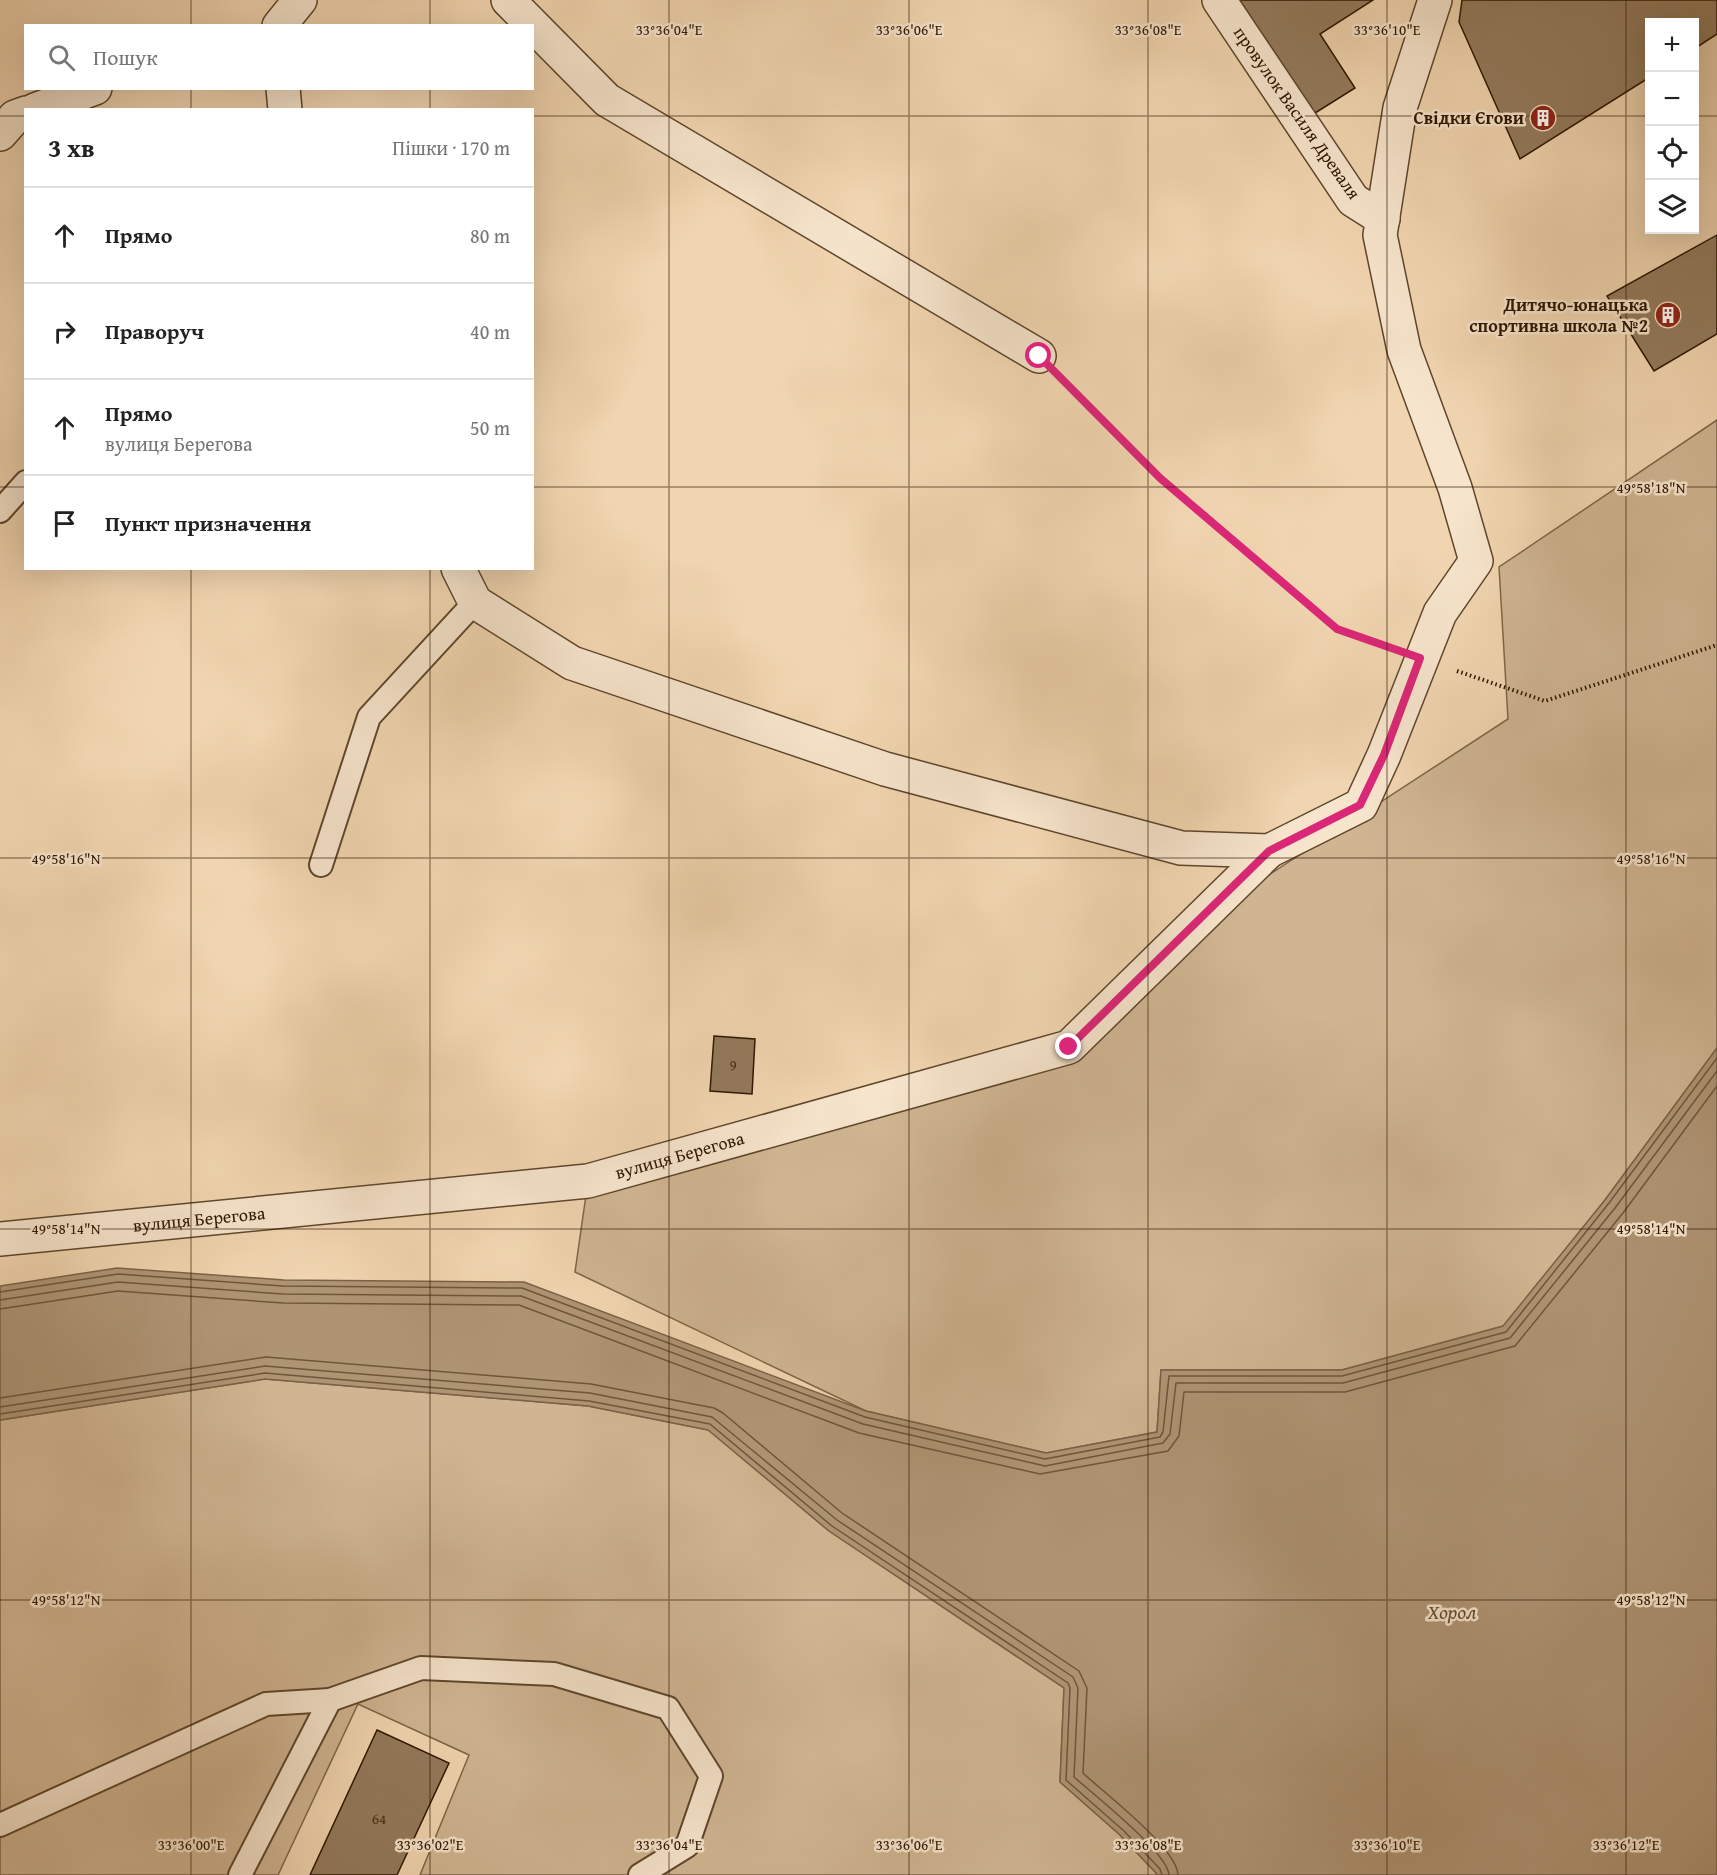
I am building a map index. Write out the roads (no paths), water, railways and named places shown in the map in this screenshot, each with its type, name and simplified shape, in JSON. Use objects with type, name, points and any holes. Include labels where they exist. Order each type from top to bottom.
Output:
[{"type":"street","points":[[507,0],[531,24]]},
{"type":"street","name":"провулок Василя Древаля","points":[[1219,0],[1353,200],[1383,219]]},
{"type":"street","points":[[459,570],[475,602],[572,663],[885,769],[1181,848],[1269,851],[1360,805],[1384,755],[1420,658],[1440,613],[1476,561],[1455,488],[1404,350],[1380,235],[1400,108],[1435,0]]},
{"type":"street","points":[[534,27],[607,100],[1039,356]]},
{"type":"street","points":[[40,108],[90,90]]},
{"type":"street","points":[[283,90],[285,108]]},
{"type":"street","points":[[0,134],[15,117],[24,114]]},
{"type":"street","name":"вулиця Берегова","points":[[0,1239],[588,1181],[1069,1047],[1269,851]]},
{"type":"lane","points":[[0,511],[24,484]]},
{"type":"lane","points":[[321,865],[369,717],[475,602]]},
{"type":"lane","points":[[0,1825],[266,1704],[330,1700],[421,1668],[554,1674],[668,1708],[711,1776],[687,1846],[640,1875]]},
{"type":"lane","points":[[240,1875],[330,1700]]},
{"type":"water","name":"Хорол","points":[[1717,1048],[1717,1875],[1158,1875],[1120,1835],[1060,1782],[1064,1688],[829,1531],[708,1430],[588,1406],[265,1379],[0,1420],[0,1286],[117,1268],[284,1280],[524,1282],[866,1411],[1046,1453],[1157,1432],[1161,1370],[1342,1370],[1503,1326],[1605,1200]]},
{"type":"place","name":"Свідки Єгови","points":[[1543,118]]},
{"type":"place","name":"Дитячо-юнацька спортивна школа №2","points":[[1668,315]]}]
